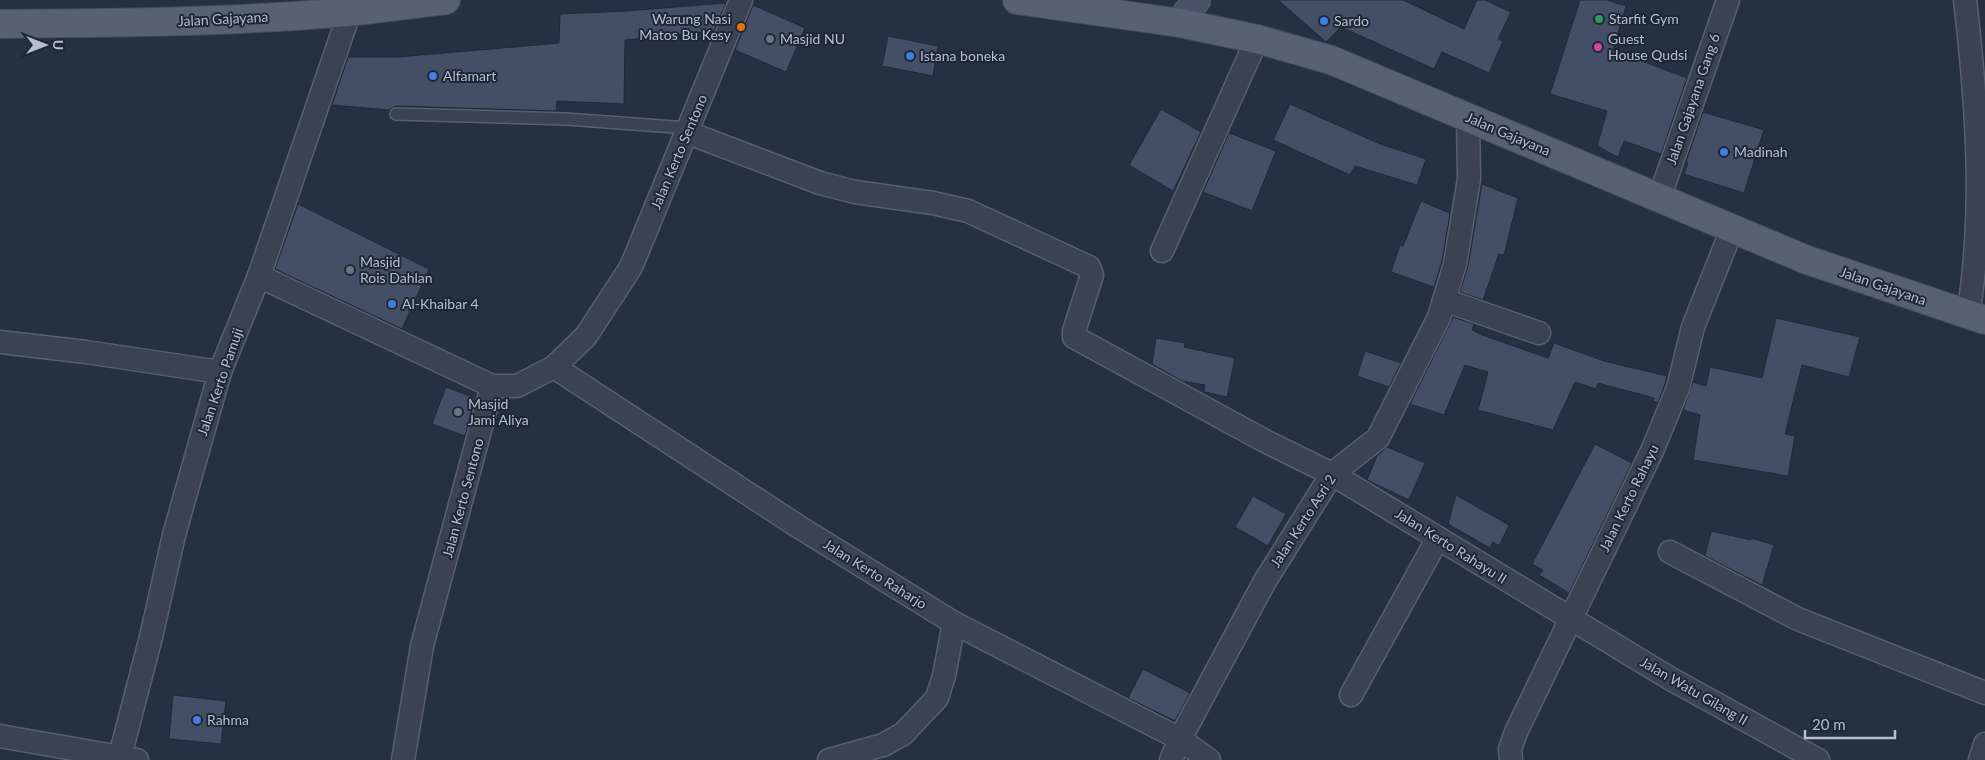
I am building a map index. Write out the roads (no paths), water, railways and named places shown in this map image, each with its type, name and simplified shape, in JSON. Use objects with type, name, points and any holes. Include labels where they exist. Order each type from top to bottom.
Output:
[{"type":"main road","name":"Jalan Gajayana","points":[[0,24],[132,23],[446,0]]},
{"type":"main road","name":"Jalan Gajayana","points":[[1017,0],[1180,23],[1257,38],[1331,60],[1807,260],[1976,318]]},
{"type":"main road","points":[[1180,23],[1196,0]]},
{"type":"street","name":"Jalan Kerto Sentono","points":[[403,760],[422,646],[492,386],[518,386],[554,367],[586,336],[631,267],[741,0]]},
{"type":"street","name":"Jalan Gajayana Gang 6","points":[[1659,198],[1728,0]]},
{"type":"street","points":[[1964,0],[1979,64],[1978,196],[1974,280],[1976,318]]},
{"type":"street","name":"Jalan Kerto Pamuji","points":[[125,759],[174,535],[220,372],[259,276],[356,7]]},
{"type":"street","points":[[1162,251],[1257,38]]},
{"type":"street","name":"Jalan Kerto Asri 2","points":[[1171,760],[1180,739],[1265,581],[1332,474],[1378,438],[1439,316],[1455,264],[1469,179],[1468,117]]},
{"type":"street","name":"Jalan Kerto Rahayu II","points":[[687,130],[820,183],[855,192],[968,211],[1088,267],[1092,275],[1074,331],[1074,337],[1265,441],[1332,474],[1570,619]]},
{"type":"street","name":"Jalan Kerto Rahayu","points":[[1511,760],[1510,749],[1516,732],[1652,451],[1671,406],[1678,388],[1693,327],[1732,229]]},
{"type":"street","points":[[259,276],[492,386]]},
{"type":"street","points":[[1444,300],[1539,333]]},
{"type":"street","points":[[0,342],[86,352],[220,372]]},
{"type":"street","name":"Jalan Kerto Raharjo","points":[[554,367],[796,525],[954,623],[1180,739],[1209,760]]},
{"type":"street","points":[[1351,695],[1438,538]]},
{"type":"street","points":[[1670,552],[1798,619],[1985,693]]},
{"type":"street","name":"Jalan Watu Gilang II","points":[[1570,619],[1671,679],[1818,760]]},
{"type":"street","points":[[829,760],[883,745],[903,734],[938,698],[954,623]]},
{"type":"street","points":[[0,736],[125,759]]},
{"type":"street","points":[[1980,760],[1985,744]]},
{"type":"lane","points":[[396,114],[566,119],[687,130]]},
{"type":"place","name":"Starfit Gym","points":[[1599,19]]},
{"type":"place","name":"Sardo","points":[[1324,21]]},
{"type":"place","name":"Warung Nasi Matos Bu Kesy","points":[[741,27]]},
{"type":"place","name":"Masjid NU","points":[[770,39]]},
{"type":"place","name":"Guest House Qudsi","points":[[1598,47]]},
{"type":"place","name":"Istana boneka","points":[[910,56]]},
{"type":"place","name":"Alfamart","points":[[433,76]]},
{"type":"place","name":"Madinah","points":[[1724,152]]},
{"type":"place","name":"Masjid Rois Dahlan","points":[[350,270]]},
{"type":"place","name":"Al-Khaibar 4","points":[[392,304]]},
{"type":"place","name":"Masjid Jami Aliya","points":[[458,412]]},
{"type":"place","name":"Rahma","points":[[197,720]]}]
